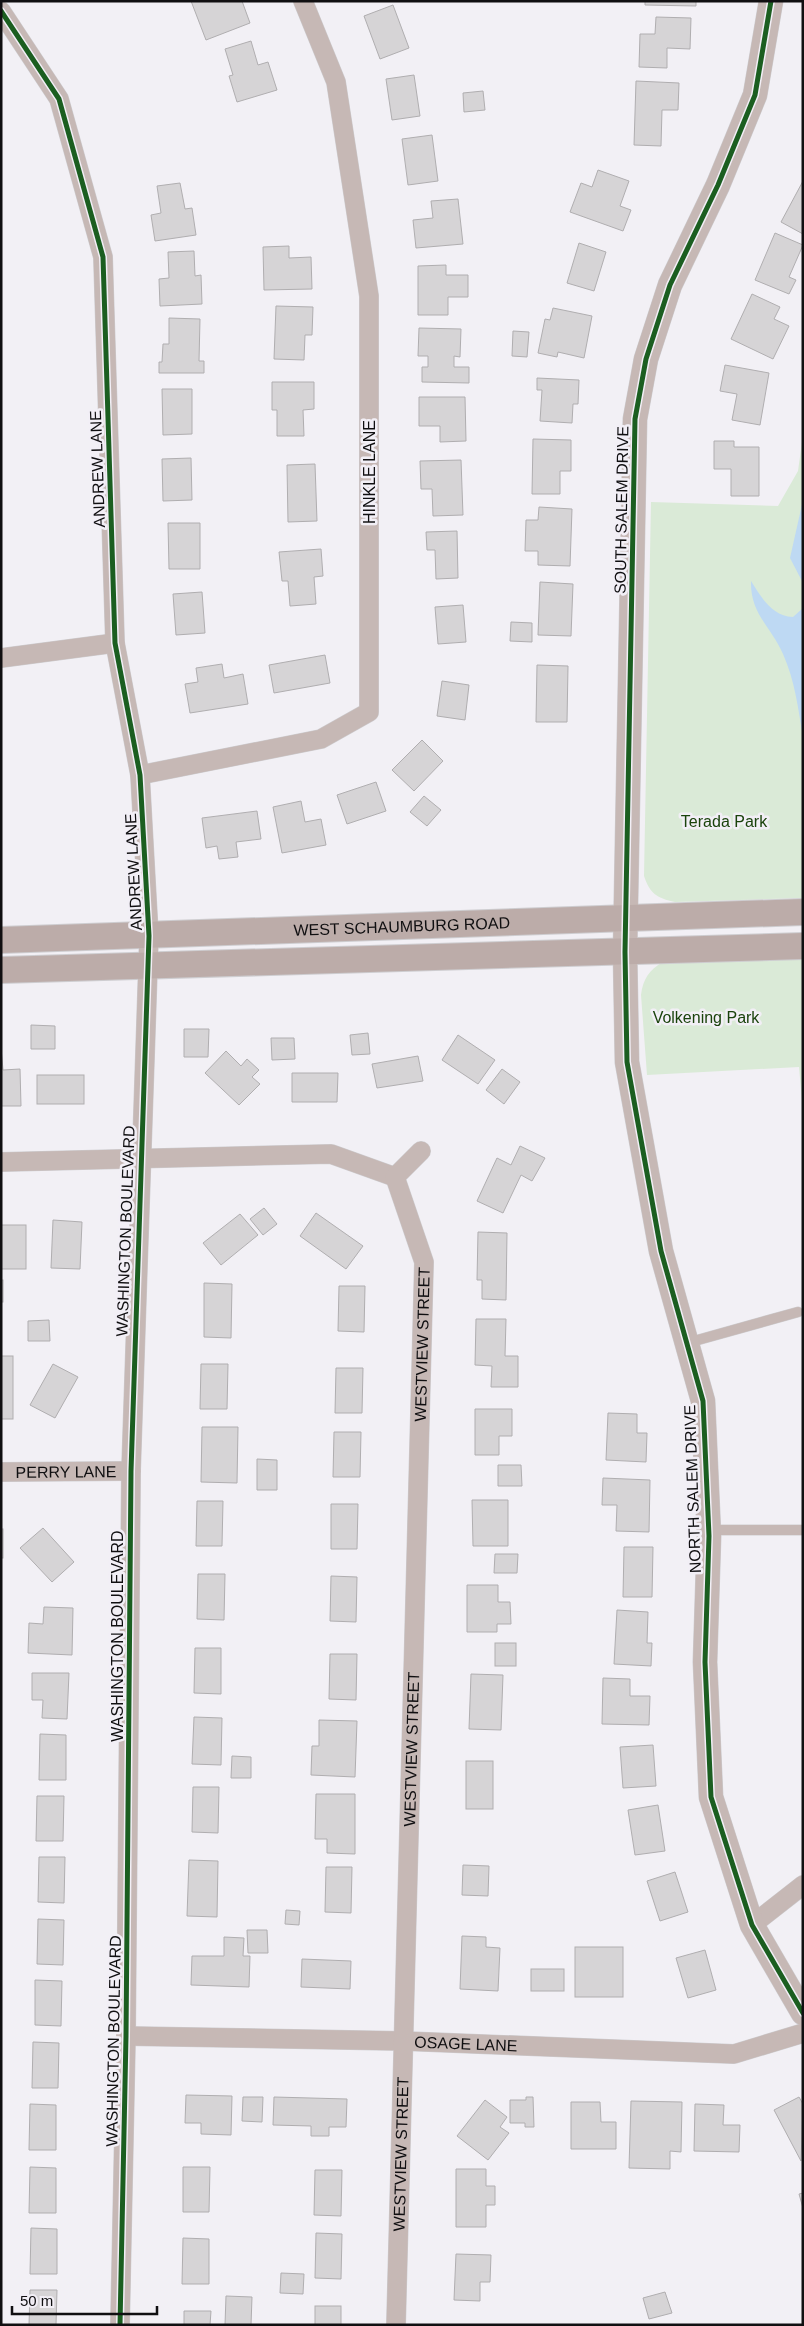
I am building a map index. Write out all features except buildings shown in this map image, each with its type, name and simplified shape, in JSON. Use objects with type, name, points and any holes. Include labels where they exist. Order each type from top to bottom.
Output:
[{"type":"main road","name":"WEST SCHAUMBURG ROAD","points":[[1,970],[149,950],[626,918],[803,912]]},
{"type":"main road","name":"WEST SCHAUMBURG ROAD","points":[[1,940],[149,950],[624,952],[803,946]]},
{"type":"street","name":"HINKLE LANE","points":[[140,775],[321,738],[369,712],[369,296],[336,82],[302,1]]},
{"type":"street","name":"SOUTH SALEM DRIVE","points":[[624,952],[635,419],[646,359],[670,285],[718,185],[755,95],[771,1]]},
{"type":"street","name":"ANDREW LANE","points":[[1,11],[59,99],[103,257],[115,642],[140,775],[149,950]]},
{"type":"street","points":[[1,658],[115,642]]},
{"type":"street","name":"WASHINGTON BOULEVARD","points":[[120,2325],[126,2036],[131,1471],[140,1157],[149,950]]},
{"type":"street","name":"NORTH SALEM DRIVE","points":[[624,952],[627,1062],[661,1250],[703,1401],[708,1530],[704,1662],[711,1797],[752,1925],[803,2014]]},
{"type":"street","points":[[1,1162],[140,1157],[331,1154],[396,1177],[421,1151]]},
{"type":"street","name":"WESTVIEW STREET","points":[[396,1177],[424,1262],[396,2325]]},
{"type":"street","name":"PERRY LANE","points":[[1,1472],[131,1471]]},
{"type":"street","points":[[752,1925],[803,1885]]},
{"type":"street","name":"OSAGE LANE","points":[[126,2036],[403,2040],[734,2054],[803,2033]]},
{"type":"lane","points":[[687,1343],[798,1312]]},
{"type":"lane","points":[[708,1530],[803,1530]]},
{"type":"green space","name":"Terada Park","points":[[803,435],[803,898],[675,902],[655,894],[644,876],[651,502],[778,506],[798,471]]},
{"type":"green space","name":"Volkening Park","points":[[803,959],[803,1112],[799,1067],[647,1075],[641,995],[643,984],[650,972],[658,965],[663,962]]},
{"type":"water","points":[[803,500],[803,583],[790,558]]},
{"type":"water","points":[[751,581],[768,605],[779,613],[793,617],[803,608],[803,737],[796,695],[790,674],[778,644],[754,602]]},
{"type":"cycle path","points":[[771,1],[755,95],[718,185],[670,285],[646,359],[635,419],[625,952],[627,1062],[661,1251],[703,1401],[709,1536],[705,1662],[711,1797],[752,1925],[803,2013]]},
{"type":"cycle path","points":[[1,11],[59,99],[103,257],[115,643],[140,775],[149,936],[131,1471],[126,2036],[120,2325]]}]
